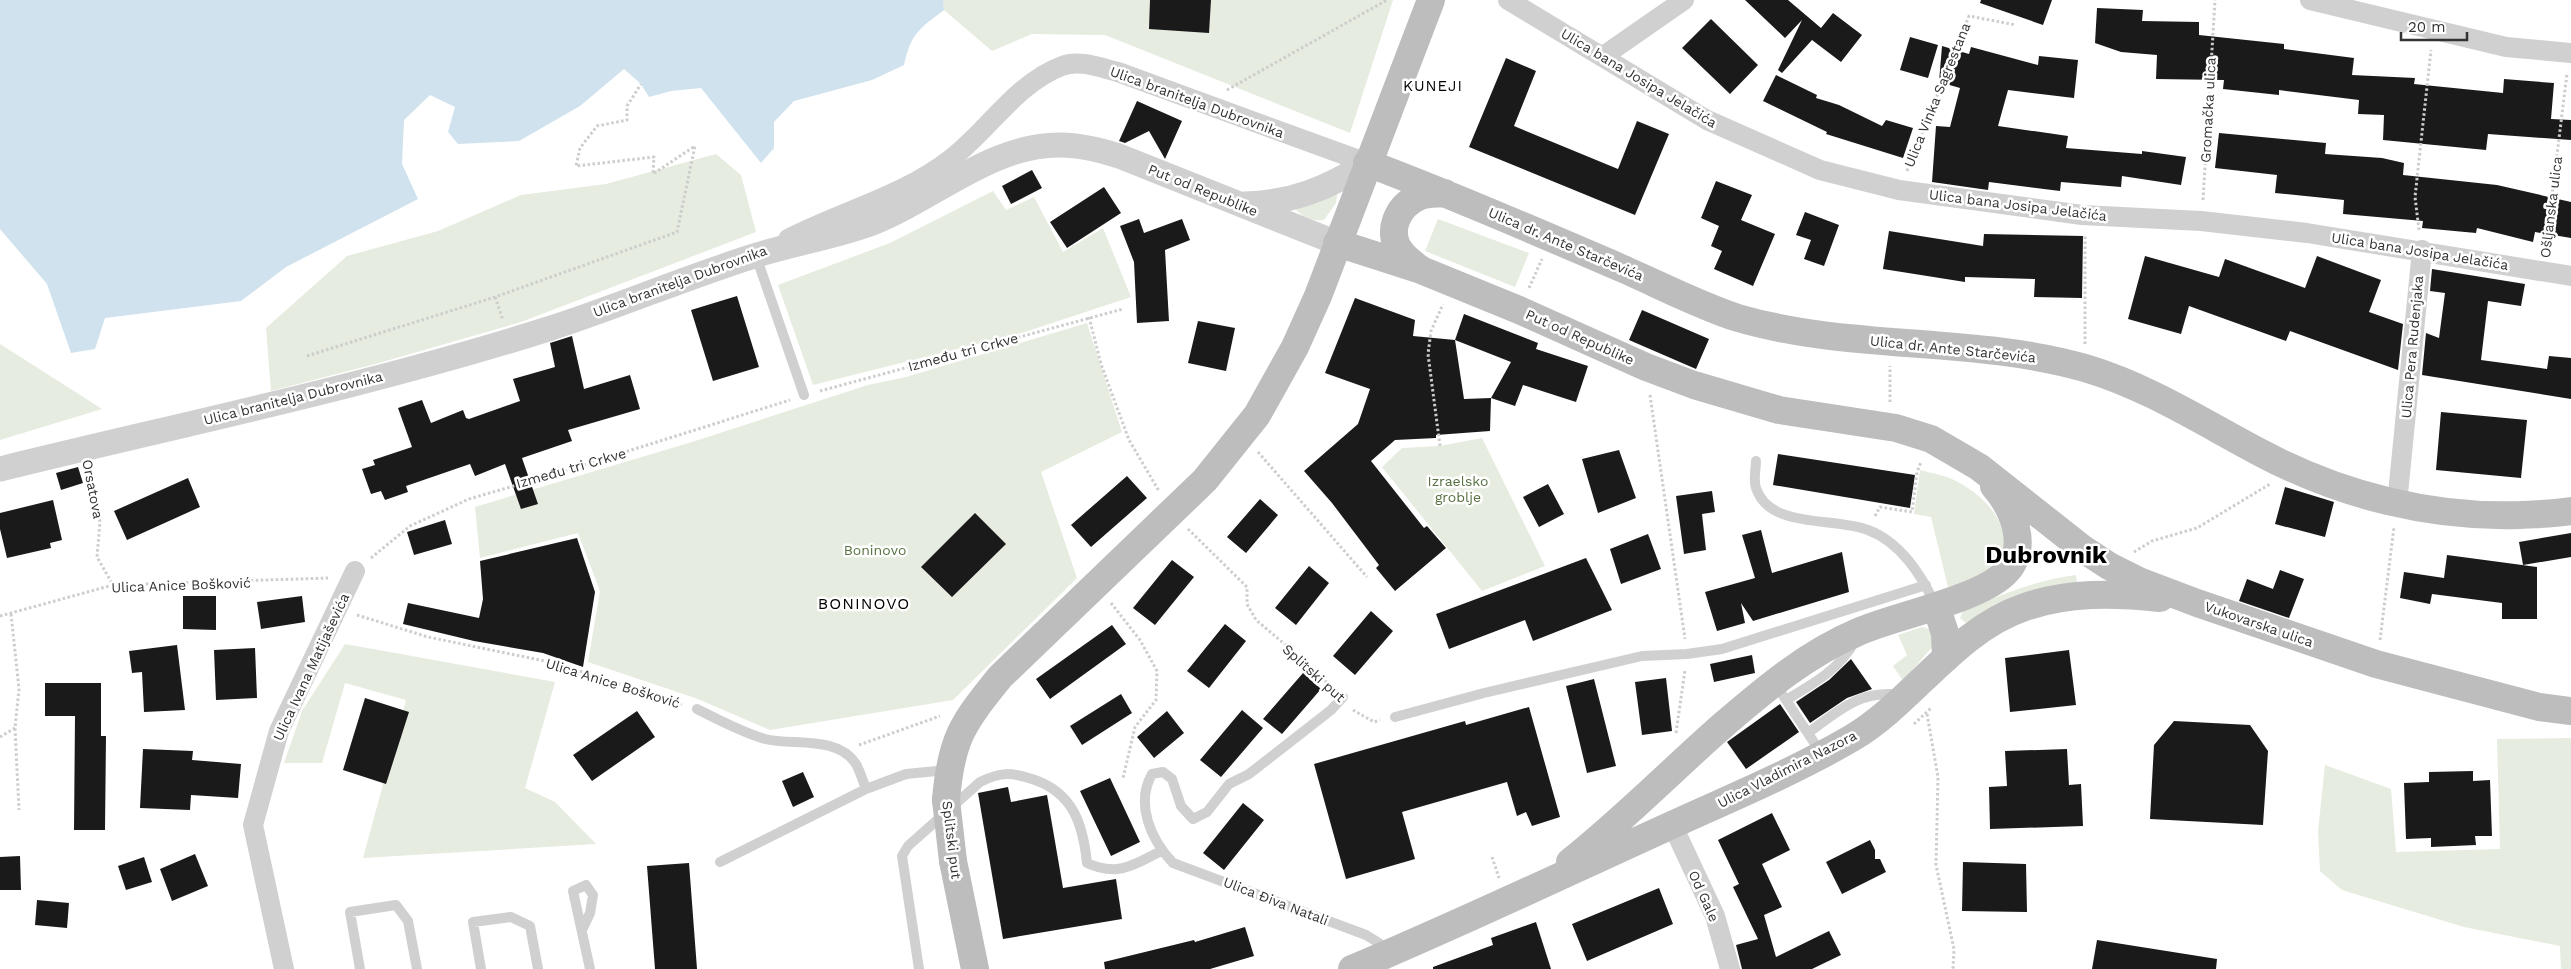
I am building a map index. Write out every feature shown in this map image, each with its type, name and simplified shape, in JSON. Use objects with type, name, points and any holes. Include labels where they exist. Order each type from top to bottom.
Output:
[{"type":"main road","name":"Splitski put","points":[[975,969],[952,861],[946,800],[948,770],[960,731],[971,713],[1000,677],[1095,583],[1205,480],[1243,434],[1272,391],[1295,347],[1318,296],[1367,163],[1431,0]]},
{"type":"main road","name":"Ulica dr. Ante Starčevića","points":[[1367,163],[1445,193],[1737,317],[1799,331],[1863,340],[1997,351],[2085,368],[2166,400],[2300,473],[2346,490],[2397,504],[2485,516],[2571,511]]},
{"type":"main road","points":[[1421,270],[1399,249],[1393,233],[1396,218],[1405,204],[1420,196],[1445,193]]},
{"type":"main road","name":"Put od Republike","points":[[1337,243],[1421,270],[1519,310],[1646,367],[1694,385],[1779,410],[1896,428],[1932,439],[1979,467]]},
{"type":"main road","name":"Vukovarska ulica","points":[[1979,467],[2083,549],[2109,566],[2139,581],[2197,603],[2376,664],[2539,707],[2571,711]]},
{"type":"main road","name":"Ulica Vladimira Nazora","points":[[1530,890],[1581,853],[1651,791],[1780,691],[1832,644],[1931,595],[1995,581],[2007,572],[2015,560],[2019,544],[2014,522],[1997,490],[1979,467]]},
{"type":"main road","name":"Ulica Vladimira Nazora","points":[[1352,969],[1530,890],[1672,824],[1815,744],[1922,705],[1946,658],[1991,622],[2023,607],[2058,598],[2126,594],[2197,603]]},
{"type":"main road","points":[[1931,595],[1945,633],[1946,658]]},
{"type":"main road","points":[[1651,791],[1659,800],[1672,824]]},
{"type":"street","name":"Ulica bana Josipa Jelačića","points":[[1508,0],[1707,120],[1820,170],[1899,190],[2082,215],[2202,221],[2422,250],[2571,276]]},
{"type":"street","points":[[1602,57],[1684,0]]},
{"type":"street","points":[[2310,0],[2506,47],[2570,53]]},
{"type":"street","name":"Ulica branitelja Dubrovnika","points":[[0,469],[318,393],[504,342],[549,329],[756,256],[797,234],[893,193],[927,175],[952,158],[1027,86],[1048,72],[1064,65],[1078,63],[1118,72],[1367,163]]},
{"type":"street","name":"Put od Republike","points":[[756,256],[868,224],[911,205],[981,166],[1021,150],[1060,145],[1091,148],[1119,156],[1337,243]]},
{"type":"street","points":[[1240,204],[1272,203],[1299,197],[1328,186],[1367,163]]},
{"type":"street","name":"Ulica Pera Rudenjaka","points":[[2397,504],[2422,250]]},
{"type":"street","name":"Ulica Ivana Matijaševića","points":[[284,969],[253,825],[278,732],[354,571]]},
{"type":"street","name":"Od Gale","points":[[1672,824],[1715,916],[1730,969]]},
{"type":"lane","points":[[756,256],[804,395]]},
{"type":"lane","points":[[1756,461],[1756,487],[1766,505],[1783,516],[1842,524],[1867,530],[1897,548],[1931,595]]},
{"type":"lane","name":"Ulica Vladimira Nazora","points":[[1396,717],[1484,693],[1642,656],[1688,654],[1722,649],[1931,595]]},
{"type":"lane","points":[[1780,691],[1815,744]]},
{"type":"lane","points":[[919,969],[902,856],[908,846],[980,782],[992,776],[1013,773],[1044,783],[1067,799],[1084,840],[1087,863],[1102,870],[1122,869],[1161,851],[1152,834],[1144,804],[1147,784],[1152,774],[1162,772],[1172,779],[1181,806],[1193,819],[1207,812],[1229,784],[1249,774],[1331,710],[1342,697]]},
{"type":"lane","name":"Ulica Anice Bošković","points":[[697,709],[766,739],[830,746],[841,751]]},
{"type":"lane","points":[[841,751],[856,763],[866,789]]},
{"type":"lane","points":[[720,862],[866,789],[906,774],[948,770]]},
{"type":"lane","name":"Ulica Điva Natali","points":[[1161,851],[1173,862],[1366,935],[1379,943],[1389,953]]},
{"type":"lane","points":[[360,969],[350,912],[396,905],[408,921],[417,969]]},
{"type":"lane","points":[[480,969],[474,922],[511,917],[530,926],[538,969]]},
{"type":"lane","points":[[582,930],[590,969]]},
{"type":"path","points":[[1222,93],[1387,0]]},
{"type":"path","name":"Gromačka ulica","points":[[2202,221],[2215,0]]},
{"type":"path","name":"Ulica Vinka Sagrestana","points":[[1899,190],[1969,16],[2016,25]]},
{"type":"path","points":[[2422,250],[2415,197],[2433,31]]},
{"type":"path","name":"Ošljanska ulica","points":[[2542,272],[2570,53]]},
{"type":"path","points":[[307,356],[496,297],[677,232],[695,146],[653,174],[654,157],[576,166],[580,148],[597,126],[627,120],[627,106],[641,84]]},
{"type":"path","points":[[2085,229],[2085,368]]},
{"type":"path","points":[[1519,310],[1552,238]]},
{"type":"path","points":[[1440,446],[1428,354],[1431,331],[1452,283]]},
{"type":"path","name":"Između tri Crkve","points":[[354,571],[410,526],[469,499],[565,471],[804,395],[1123,309]]},
{"type":"path","name":"Splitski put","points":[[1089,318],[1101,364],[1129,440],[1171,512],[1247,587],[1247,604],[1256,620],[1313,668],[1356,713],[1374,722],[1396,717]]},
{"type":"path","points":[[1896,428],[1890,414],[1890,365],[1900,364]]},
{"type":"path","name":"Put od Republike","points":[[1646,367],[1688,654],[1675,740]]},
{"type":"path","points":[[1243,434],[1367,577]]},
{"type":"path","name":"Orsatova","points":[[84,448],[90,465],[100,522],[97,557],[113,585]]},
{"type":"path","points":[[1867,530],[1880,507],[1912,512],[1917,472],[1924,454]]},
{"type":"path","points":[[2109,566],[2152,541],[2197,528],[2262,488],[2300,473]]},
{"type":"path","points":[[2376,664],[2397,504]]},
{"type":"path","name":"Ulica Anice Bošković","points":[[0,616],[113,585],[320,580],[354,571]]},
{"type":"path","points":[[1095,583],[1140,640],[1157,671],[1156,700],[1135,727],[1123,778]]},
{"type":"path","name":"Ulica Anice Bošković","points":[[337,609],[428,637],[555,662],[697,709]]},
{"type":"path","points":[[11,614],[19,689],[15,728],[20,810]]},
{"type":"path","points":[[1910,727],[1922,705]]},
{"type":"path","points":[[1922,705],[1938,777],[1936,865],[1954,949],[1953,969]]},
{"type":"path","points":[[841,751],[944,715],[971,713]]},
{"type":"path","points":[[0,737],[15,728]]},
{"type":"green space","points":[[943,0],[1393,0],[1350,133],[1105,35],[1032,34],[992,51],[944,10]]},
{"type":"green space","points":[[716,154],[741,175],[756,232],[521,322],[379,363],[271,391],[266,328],[347,256],[438,231],[521,195],[606,184]]},
{"type":"green space","points":[[1338,190],[1336,203],[1324,220],[1308,218],[1294,207]]},
{"type":"green space","points":[[993,191],[1006,210],[1034,197],[1063,252],[1103,228],[1131,297],[1025,332],[813,385],[778,285],[890,243]]},
{"type":"green space","points":[[1438,219],[1529,253],[1515,287],[1425,251]]},
{"type":"green space","name":"Boninovo","points":[[1087,323],[1122,432],[1041,472],[1077,578],[953,700],[770,730],[698,699],[588,662],[600,591],[578,533],[480,558],[475,507],[692,442],[868,385],[906,377]]},
{"type":"green space","points":[[0,344],[8,349],[102,409],[0,440]]},
{"type":"green space","name":"Izraelsko groblje","points":[[1482,438],[1545,566],[1482,591],[1382,467],[1402,448],[1440,446]]},
{"type":"green space","points":[[1920,470],[1942,475],[1966,486],[1986,503],[2000,525],[2004,537],[1999,563],[1974,578],[1948,587],[1931,517],[1914,514]]},
{"type":"green space","points":[[2076,575],[2077,583],[2004,604],[1966,623],[1960,618],[1963,611],[2004,594],[2047,580]]},
{"type":"green space","points":[[1922,627],[1929,629],[1933,634],[1933,646],[1903,681],[1893,666],[1907,655],[1898,635]]},
{"type":"green space","points":[[345,644],[555,682],[525,788],[555,802],[596,844],[363,858],[406,700],[345,683],[322,763],[284,763],[302,711]]},
{"type":"green space","points":[[2571,738],[2571,969],[2561,969],[2560,946],[2464,927],[2342,890],[2320,871],[2318,831],[2325,765],[2391,789],[2396,852],[2500,849],[2497,739]]},
{"type":"water","points":[[0,0],[943,0],[944,10],[917,33],[910,46],[904,65],[872,80],[794,101],[774,122],[774,148],[761,163],[701,88],[671,91],[649,97],[641,84],[624,69],[580,106],[519,141],[458,144],[448,132],[455,107],[430,95],[404,120],[402,164],[418,199],[286,267],[241,301],[105,318],[95,349],[71,353],[47,284],[0,229]]},
{"type":"building","points":[[1150,0],[1211,0],[1209,33],[1149,29]]},
{"type":"building","points":[[1745,0],[1788,0],[1821,28],[1833,13],[1862,35],[1841,62],[1812,40],[1782,73],[1778,70],[1802,20],[1785,38]]},
{"type":"building","points":[[1981,0],[2052,0],[2043,25],[1980,3]]},
{"type":"building","points":[[2097,8],[2143,10],[2142,21],[2199,22],[2199,35],[2284,44],[2284,49],[2354,58],[2352,75],[2415,78],[2414,84],[2503,93],[2504,79],[2554,83],[2551,119],[2571,120],[2571,140],[2488,134],[2486,150],[2383,140],[2384,115],[2358,114],[2359,100],[2279,90],[2279,95],[2223,89],[2224,80],[2156,79],[2157,55],[2121,52],[2095,43]]},
{"type":"building","points":[[1711,19],[1758,65],[1730,94],[1682,48]]},
{"type":"building","points":[[1910,37],[1938,45],[1928,78],[1900,70]]},
{"type":"building","points":[[1942,46],[1969,54],[1971,47],[2038,65],[2039,56],[2078,60],[2074,98],[2008,90],[1998,126],[2068,136],[2066,148],[2142,154],[2142,151],[2186,157],[2181,185],[2122,176],[2121,187],[2061,182],[2060,191],[1989,182],[1988,190],[1932,182],[1936,126],[1950,127],[1960,88],[1939,82]]},
{"type":"building","points":[[1506,58],[1536,71],[1514,126],[1618,169],[1637,121],[1669,134],[1635,215],[1469,147]]},
{"type":"building","points":[[1776,75],[1817,95],[1816,98],[1839,105],[1882,126],[1886,120],[1913,128],[1903,158],[1826,134],[1827,132],[1763,101]]},
{"type":"building","points":[[1137,101],[1182,121],[1165,159],[1149,131],[1125,143],[1119,141]]},
{"type":"building","points":[[2219,133],[2326,143],[2325,154],[2382,158],[2404,163],[2403,175],[2497,185],[2571,202],[2571,238],[2535,232],[2533,242],[2477,228],[2476,233],[2422,228],[2423,221],[2343,214],[2344,200],[2275,193],[2277,175],[2215,168]]},
{"type":"building","points":[[1032,170],[1042,188],[1011,204],[1002,186]]},
{"type":"building","points":[[1716,181],[1752,195],[1741,220],[1775,234],[1753,286],[1714,269],[1722,251],[1711,246],[1719,226],[1701,218]]},
{"type":"building","points":[[1104,187],[1121,213],[1067,248],[1050,222]]},
{"type":"building","points":[[1805,212],[1839,225],[1824,266],[1804,259],[1811,240],[1796,235]]},
{"type":"building","points":[[1139,219],[1144,233],[1182,219],[1190,240],[1165,250],[1169,321],[1137,323],[1134,262],[1120,226]]},
{"type":"building","points":[[1889,231],[1983,246],[1984,234],[2083,236],[2082,298],[2034,297],[2035,279],[1965,277],[1965,282],[1883,269]]},
{"type":"building","points":[[2145,256],[2219,277],[2225,259],[2305,288],[2317,256],[2381,280],[2369,312],[2403,324],[2398,370],[2290,331],[2286,341],[2189,306],[2181,334],[2128,319]]},
{"type":"building","points":[[2432,269],[2525,284],[2521,306],[2488,301],[2481,360],[2547,369],[2549,356],[2571,358],[2571,399],[2422,375],[2426,333],[2439,338],[2445,293],[2430,291]]},
{"type":"building","points":[[737,296],[759,367],[713,381],[691,310]]},
{"type":"building","points":[[1355,298],[1415,320],[1413,336],[1455,340],[1464,399],[1491,398],[1490,431],[1436,435],[1436,438],[1395,440],[1371,461],[1424,528],[1427,526],[1446,548],[1395,591],[1376,568],[1379,565],[1332,503],[1304,471],[1358,424],[1370,389],[1325,373]]},
{"type":"building","points":[[1642,310],[1709,339],[1696,369],[1629,340]]},
{"type":"building","points":[[1464,314],[1538,343],[1536,349],[1588,366],[1576,402],[1523,385],[1515,406],[1491,398],[1511,362],[1455,340]]},
{"type":"building","points":[[1198,321],[1235,328],[1226,371],[1188,363]]},
{"type":"building","points":[[572,336],[584,389],[630,375],[640,409],[568,430],[572,441],[522,458],[538,504],[521,509],[505,464],[475,476],[470,464],[406,486],[408,492],[385,500],[381,491],[371,494],[362,469],[375,465],[373,460],[412,447],[398,408],[422,400],[431,423],[463,410],[466,418],[469,419],[520,401],[513,379],[555,367],[550,343]]},
{"type":"building","points":[[2441,412],[2527,420],[2521,478],[2436,470]]},
{"type":"building","points":[[1619,450],[1636,498],[1598,513],[1582,459]]},
{"type":"building","points":[[1778,454],[1915,475],[1910,508],[1773,485]]},
{"type":"building","points":[[78,467],[83,483],[61,490],[56,473]]},
{"type":"building","points":[[1127,476],[1147,498],[1091,547],[1071,525]]},
{"type":"building","points":[[188,478],[200,507],[127,540],[114,511]]},
{"type":"building","points":[[1548,484],[1564,514],[1539,527],[1523,497]]},
{"type":"building","points":[[2285,487],[2334,502],[2325,537],[2275,524]]},
{"type":"building","points":[[1712,491],[1715,512],[1702,514],[1706,550],[1684,554],[1676,496]]},
{"type":"building","points":[[1260,499],[1278,515],[1246,553],[1227,537]]},
{"type":"building","points":[[53,500],[62,540],[50,543],[51,548],[7,558],[0,529],[0,513]]},
{"type":"building","points":[[975,513],[1006,544],[952,597],[921,567]]},
{"type":"building","points":[[445,520],[452,544],[414,555],[407,532]]},
{"type":"building","points":[[1761,530],[1772,573],[1842,552],[1849,592],[1753,621],[1741,603],[1745,623],[1717,631],[1705,592],[1755,578],[1742,535]]},
{"type":"building","points":[[2571,533],[2571,557],[2523,565],[2519,542]]},
{"type":"building","points":[[1648,534],[1661,569],[1621,584],[1610,549]]},
{"type":"building","points":[[577,538],[595,592],[583,667],[543,653],[474,641],[403,624],[408,603],[479,618],[483,599],[480,561]]},
{"type":"building","points":[[2447,555],[2537,567],[2537,619],[2502,619],[2502,603],[2432,594],[2430,604],[2400,598],[2404,572],[2444,578]]},
{"type":"building","points":[[1586,558],[1612,610],[1533,641],[1525,620],[1449,649],[1436,614]]},
{"type":"building","points":[[1172,560],[1194,577],[1155,625],[1133,608]]},
{"type":"building","points":[[1309,566],[1329,583],[1296,625],[1275,608]]},
{"type":"building","points":[[2280,570],[2304,579],[2289,618],[2239,601],[2247,579],[2273,589]]},
{"type":"building","points":[[183,596],[216,596],[216,630],[183,629]]},
{"type":"building","points":[[302,596],[305,622],[261,629],[257,602]]},
{"type":"building","points":[[1371,611],[1393,631],[1355,675],[1333,656]]},
{"type":"building","points":[[1225,624],[1246,641],[1209,688],[1187,671]]},
{"type":"building","points":[[1112,625],[1126,644],[1050,699],[1036,679]]},
{"type":"building","points":[[177,645],[185,710],[144,712],[142,672],[132,673],[129,651]]},
{"type":"building","points":[[255,648],[257,698],[216,700],[214,650]]},
{"type":"building","points":[[2069,650],[2076,705],[2010,712],[2005,658]]},
{"type":"building","points":[[1752,655],[1755,673],[1714,682],[1710,664]]},
{"type":"building","points":[[1851,659],[1872,689],[1847,698],[1810,723],[1796,702],[1829,680]]},
{"type":"building","points":[[1303,673],[1321,689],[1282,734],[1263,719]]},
{"type":"building","points":[[1666,678],[1672,731],[1642,735],[1635,682]]},
{"type":"building","points":[[1594,679],[1616,766],[1587,773],[1566,686]]},
{"type":"building","points":[[45,683],[101,683],[101,736],[106,736],[105,830],[74,830],[75,716],[45,716]]},
{"type":"building","points":[[1121,694],[1132,713],[1082,745],[1070,726]]},
{"type":"building","points":[[365,698],[409,712],[386,784],[343,770]]},
{"type":"building","points":[[1780,704],[1799,732],[1746,769],[1727,742]]},
{"type":"building","points":[[1529,707],[1560,817],[1532,826],[1526,812],[1517,816],[1507,782],[1402,812],[1415,859],[1346,879],[1314,764],[1465,721],[1466,725]]},
{"type":"building","points":[[1242,710],[1263,728],[1221,777],[1200,760]]},
{"type":"building","points":[[637,711],[655,737],[592,781],[573,755]]},
{"type":"building","points":[[1167,711],[1184,733],[1154,758],[1137,737]]},
{"type":"building","points":[[2174,721],[2250,725],[2268,751],[2263,825],[2150,819],[2154,745]]},
{"type":"building","points":[[143,749],[193,751],[192,760],[241,764],[238,798],[191,795],[190,810],[140,808]]},
{"type":"building","points":[[2067,749],[2069,785],[2081,784],[2083,826],[1990,829],[1989,787],[2007,786],[2005,751]]},
{"type":"building","points":[[2473,771],[2473,781],[2490,780],[2492,836],[2475,836],[2476,845],[2431,847],[2431,838],[2406,839],[2404,783],[2429,782],[2429,772]]},
{"type":"building","points":[[803,772],[814,797],[793,807],[782,781]]},
{"type":"building","points":[[1110,778],[1140,842],[1111,856],[1080,791]]},
{"type":"building","points":[[1008,787],[1011,802],[1047,795],[1063,888],[1116,879],[1122,919],[1003,939],[978,793]]},
{"type":"building","points":[[1243,803],[1264,820],[1224,870],[1203,853]]},
{"type":"building","points":[[1772,813],[1790,850],[1762,864],[1782,907],[1764,915],[1776,957],[1829,931],[1841,955],[1812,969],[1742,969],[1736,945],[1758,939],[1733,887],[1739,884],[1718,840]]},
{"type":"building","points":[[1870,840],[1875,850],[1875,859],[1880,859],[1886,872],[1842,894],[1826,862]]},
{"type":"building","points":[[195,854],[208,886],[172,901],[160,869]]},
{"type":"building","points":[[20,856],[21,890],[0,890],[0,857]]},
{"type":"building","points":[[144,857],[152,882],[126,890],[118,866]]},
{"type":"building","points":[[1963,862],[2026,864],[2027,912],[1962,911]]},
{"type":"building","points":[[689,863],[697,969],[655,969],[647,866]]},
{"type":"building","points":[[1659,888],[1673,924],[1587,961],[1572,924]]},
{"type":"building","points":[[37,900],[69,903],[67,928],[35,925]]},
{"type":"building","points":[[1536,922],[1551,969],[1433,969],[1433,967],[1493,945],[1491,938]]},
{"type":"building","points":[[1245,927],[1254,956],[1210,969],[1105,969],[1104,962],[1194,940],[1195,942]]},
{"type":"building","points":[[2097,940],[2217,959],[2216,969],[2092,969]]},
{"type":"district","name":"KUNEJI","points":[[1433,86]]},
{"type":"district","name":"Dubrovnik","points":[[2046,555]]},
{"type":"district","name":"BONINOVO","points":[[864,603]]}]
